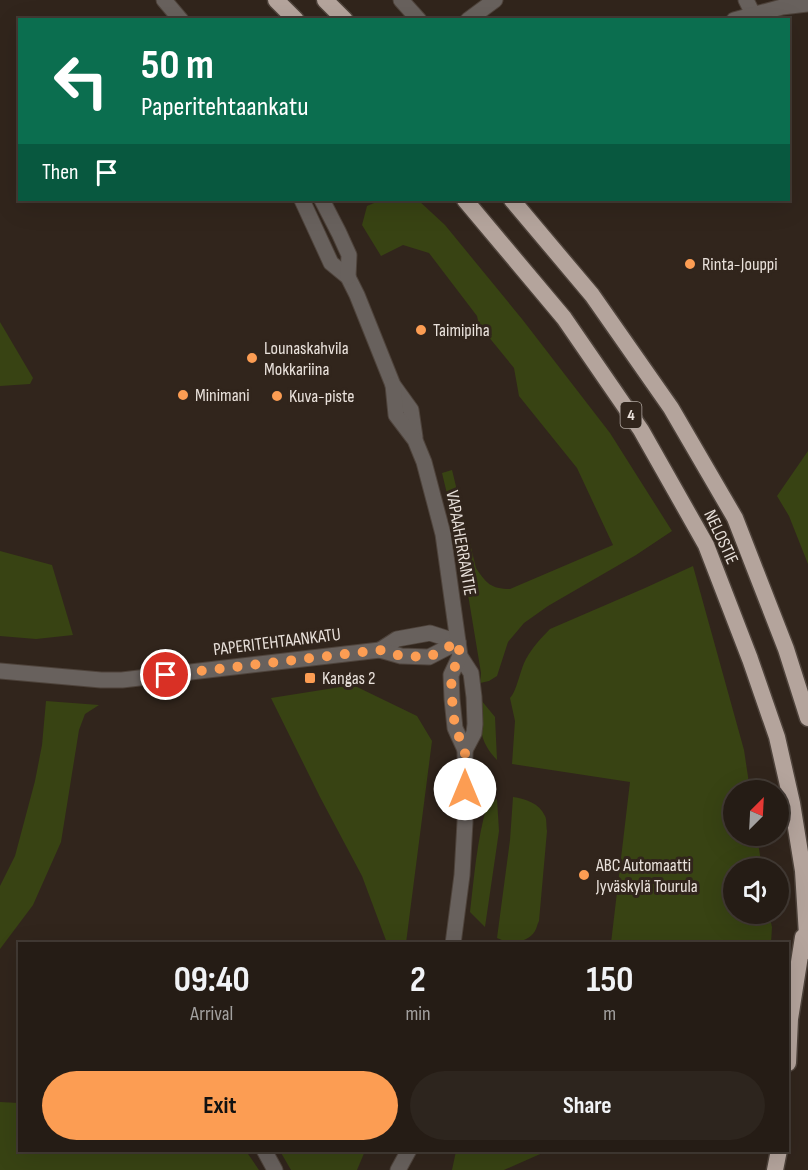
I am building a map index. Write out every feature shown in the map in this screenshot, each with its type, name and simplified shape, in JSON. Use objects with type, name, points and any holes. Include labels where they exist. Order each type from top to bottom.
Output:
[{"type":"highway","points":[[276,0],[294,18]]},
{"type":"highway","points":[[325,0],[343,18]]},
{"type":"highway","name":"NELOSTIE","points":[[466,201],[564,318],[641,430],[706,545],[777,737],[792,803],[801,860],[808,951]]},
{"type":"highway","name":"NELOSTIE","points":[[513,201],[591,295],[665,399],[735,519],[786,649],[808,718]]},
{"type":"highway","points":[[789,1041],[790,1019],[805,921]]},
{"type":"highway","points":[[775,1170],[779,1152]]},
{"type":"street","points":[[164,0],[178,18]]},
{"type":"street","points":[[401,0],[417,17]]},
{"type":"street","points":[[471,18],[495,0]]},
{"type":"street","points":[[746,0],[753,14]]},
{"type":"street","points":[[740,18],[782,7],[808,4]]},
{"type":"street","name":"VAPAAHERRANTIE","points":[[312,201],[339,232],[349,255],[348,277],[393,385],[396,415],[415,440],[424,462],[443,534],[459,649],[471,673],[474,733],[465,750]]},
{"type":"street","name":"PAPERITEHTAANKATU","points":[[380,650],[397,639],[430,633],[459,649]]},
{"type":"street","name":"VAPAAHERRANTIE","points":[[453,942],[465,822],[465,750],[455,728],[451,675],[459,649]]},
{"type":"street","name":"PAPERITEHTAANKATU","points":[[0,671],[122,680],[380,650],[401,656],[429,657],[459,649]]},
{"type":"street","points":[[265,1152],[275,1170]]},
{"type":"street","points":[[397,1170],[399,1152]]},
{"type":"street","points":[[397,1170],[409,1152]]},
{"type":"green space","points":[[379,201],[419,201],[445,225],[522,319],[610,433],[672,531],[524,623],[508,642],[497,676],[489,681],[480,683],[481,673],[461,552],[442,473],[452,470],[476,568],[486,581],[494,586],[510,589],[613,545],[577,468],[519,396],[514,368],[479,325],[477,316],[429,253],[403,245],[381,256],[362,225],[367,206]]},
{"type":"green space","points":[[0,322],[33,378],[30,384],[0,386]]},
{"type":"green space","points":[[808,451],[808,564],[789,516],[777,496]]},
{"type":"green space","points":[[0,551],[52,565],[73,635],[36,639],[0,636]]},
{"type":"green space","points":[[693,566],[744,750],[748,780],[723,780],[723,846],[759,846],[760,858],[723,858],[723,924],[771,924],[771,942],[611,942],[630,782],[512,764],[515,721],[510,698],[526,659],[550,629]]},
{"type":"green space","points":[[353,685],[417,716],[432,741],[406,942],[387,942],[362,876],[271,698]]},
{"type":"green space","points":[[481,700],[495,717],[497,760],[486,746],[481,732]]},
{"type":"green space","points":[[46,701],[99,705],[85,714],[79,730],[61,842],[33,905],[0,949],[0,886],[15,856],[35,781],[42,745]]},
{"type":"green space","points":[[513,797],[527,800],[539,808],[546,818],[547,831],[539,921],[532,935],[518,942],[497,938],[510,840]]},
{"type":"green space","points":[[497,799],[499,831],[485,927],[470,912],[476,858],[487,805]]},
{"type":"green space","points":[[0,1102],[18,1103],[18,1152],[247,1152],[259,1170],[0,1170]]},
{"type":"green space","points":[[281,1152],[365,1152],[357,1170],[291,1170]]},
{"type":"green space","points":[[456,1152],[545,1152],[504,1170],[452,1170]]},
{"type":"place","name":"Rinta-Jouppi","points":[[690,264]]},
{"type":"place","name":"Taimipiha","points":[[421,330]]},
{"type":"place","name":"Lounaskahvila Mokkariina","points":[[252,358]]},
{"type":"place","name":"Minimani","points":[[183,395]]},
{"type":"place","name":"Kuva-piste","points":[[277,396]]},
{"type":"place","name":"Kangas 2","points":[[310,678]]},
{"type":"place","name":"ABC Automaatti Jyväskylä Tourula","points":[[584,875]]},
{"type":"route","points":[[166,675],[380,650],[401,656],[429,657],[458,642],[460,656],[451,675],[452,699],[455,728],[465,750],[465,789]]}]
